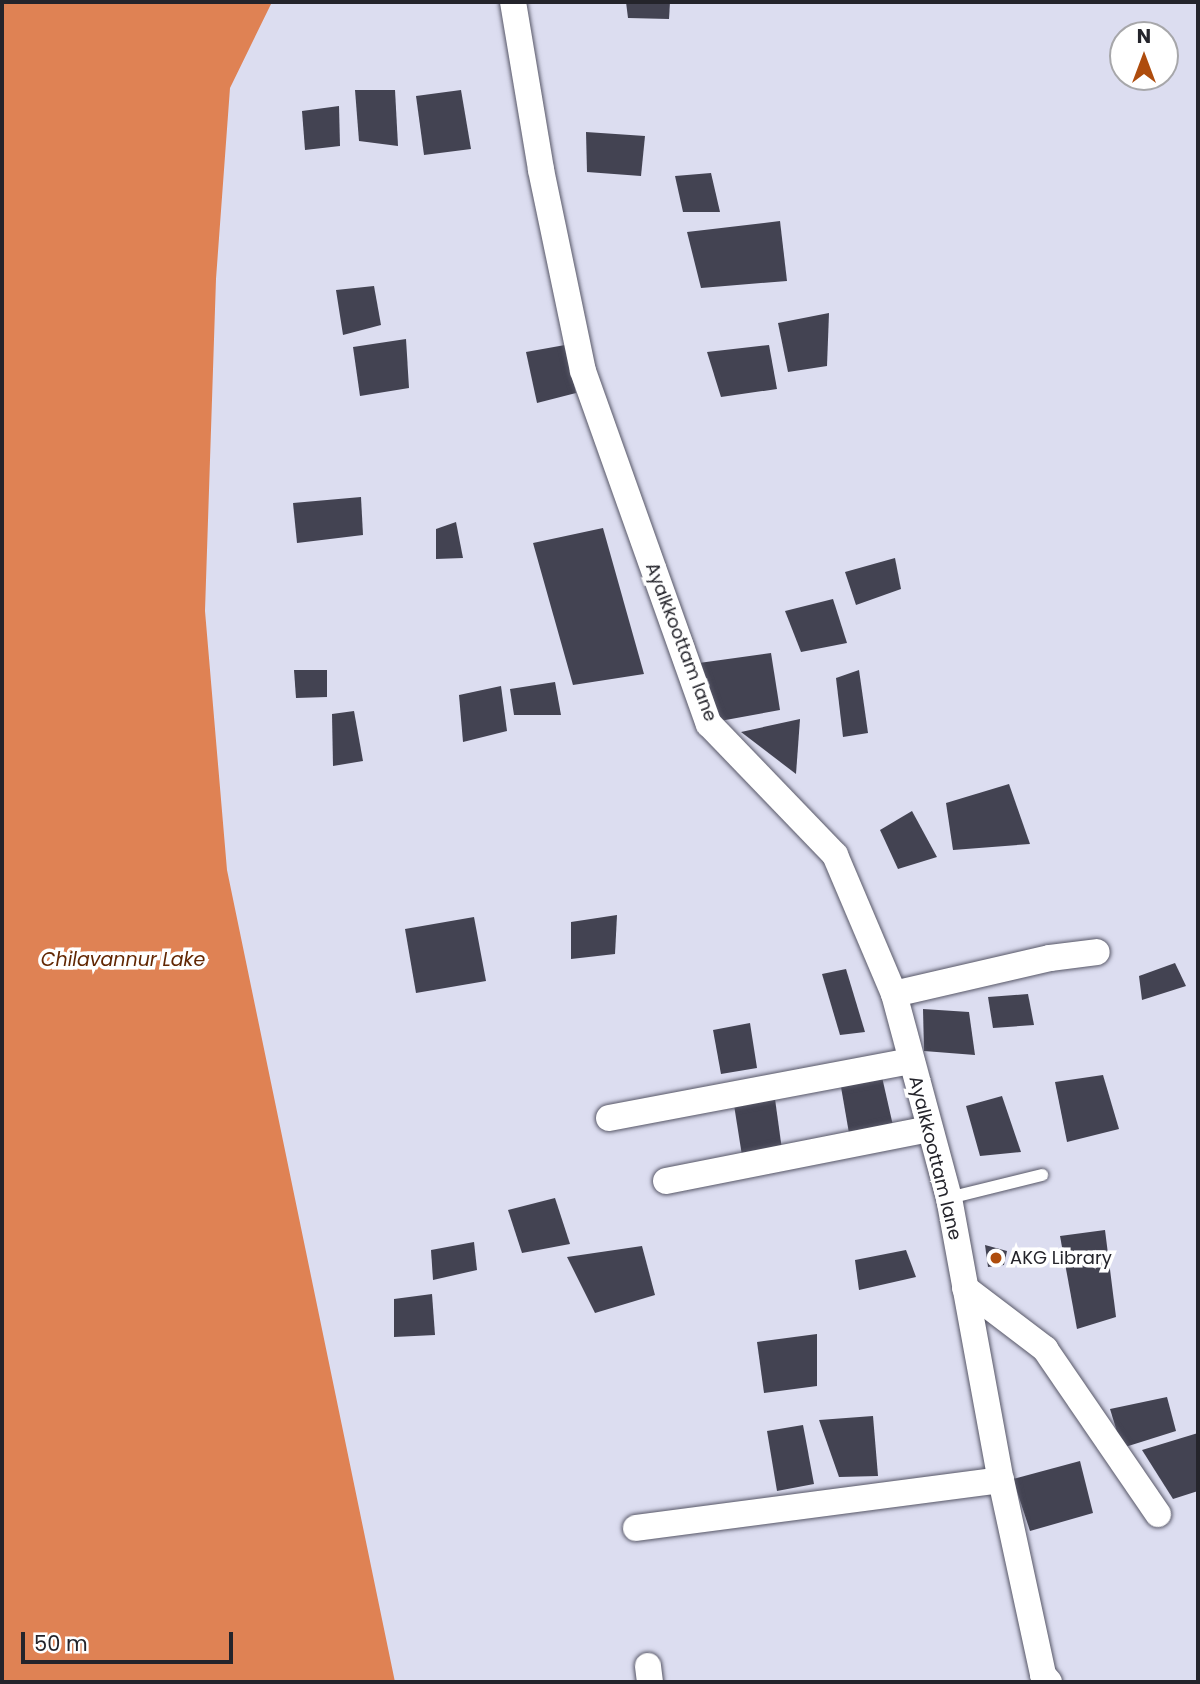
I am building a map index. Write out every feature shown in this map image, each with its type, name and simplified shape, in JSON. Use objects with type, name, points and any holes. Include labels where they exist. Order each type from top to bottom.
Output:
[{"type":"street","name":"Ayalkkoottam lane","points":[[513,2],[541,170],[583,371],[709,724],[835,855],[894,994],[948,1198],[1001,1480],[1042,1675],[1049,1682]]},
{"type":"street","points":[[894,994],[1097,952]]},
{"type":"street","points":[[609,1118],[911,1061]]},
{"type":"street","points":[[666,1181],[928,1129]]},
{"type":"street","points":[[965,1288],[1045,1349],[1158,1514]]},
{"type":"street","points":[[636,1528],[1001,1480]]},
{"type":"lane","points":[[948,1198],[1042,1175]]},
{"type":"water","name":"Chilavannur Lake","points":[[2,2],[272,2],[230,88],[216,279],[205,611],[227,870],[395,1682],[2,1682]]},
{"type":"building","points":[[626,2],[670,2],[669,19],[628,18]]},
{"type":"building","points":[[355,90],[395,90],[398,146],[359,141]]},
{"type":"building","points":[[461,90],[471,149],[424,155],[416,96]]},
{"type":"building","points":[[339,106],[340,146],[305,150],[302,111]]},
{"type":"building","points":[[586,132],[645,136],[641,176],[587,172]]},
{"type":"building","points":[[711,173],[720,212],[683,212],[675,176]]},
{"type":"building","points":[[780,221],[787,281],[701,288],[687,232]]},
{"type":"building","points":[[374,286],[381,325],[343,335],[336,290]]},
{"type":"building","points":[[829,313],[827,366],[788,372],[778,323]]},
{"type":"building","points":[[406,339],[409,388],[360,396],[353,347]]},
{"type":"building","points":[[565,345],[576,393],[537,403],[526,352]]},
{"type":"building","points":[[769,345],[777,389],[721,397],[707,352]]},
{"type":"building","points":[[361,497],[363,535],[297,543],[293,503]]},
{"type":"building","points":[[456,522],[463,558],[436,559],[436,529]]},
{"type":"building","points":[[603,528],[644,674],[573,685],[533,543]]},
{"type":"building","points":[[895,558],[901,589],[856,605],[845,572]]},
{"type":"building","points":[[833,599],[847,643],[801,652],[785,611]]},
{"type":"building","points":[[771,653],[780,710],[720,721],[699,663]]},
{"type":"building","points":[[294,670],[327,670],[327,697],[296,698]]},
{"type":"building","points":[[859,670],[868,733],[843,737],[836,678]]},
{"type":"building","points":[[555,682],[561,715],[514,715],[510,689]]},
{"type":"building","points":[[501,686],[507,731],[463,742],[459,695]]},
{"type":"building","points":[[354,711],[363,761],[333,766],[332,714]]},
{"type":"building","points":[[800,719],[796,774],[741,732]]},
{"type":"building","points":[[1009,784],[1030,844],[953,850],[946,803]]},
{"type":"building","points":[[912,811],[937,857],[898,869],[880,830]]},
{"type":"building","points":[[617,915],[615,954],[571,959],[571,922]]},
{"type":"building","points":[[474,917],[486,981],[416,993],[405,929]]},
{"type":"building","points":[[1175,963],[1186,986],[1142,1000],[1139,976]]},
{"type":"building","points":[[846,969],[865,1032],[840,1035],[822,974]]},
{"type":"building","points":[[1028,994],[1034,1025],[993,1028],[988,997]]},
{"type":"building","points":[[923,1009],[969,1012],[975,1055],[924,1051]]},
{"type":"building","points":[[750,1023],[757,1068],[721,1074],[713,1030]]},
{"type":"building","points":[[1103,1075],[1119,1129],[1067,1142],[1055,1082]]},
{"type":"building","points":[[882,1077],[894,1130],[850,1139],[841,1087]]},
{"type":"building","points":[[1002,1096],[1021,1152],[980,1156],[966,1106]]},
{"type":"building","points":[[775,1099],[783,1157],[743,1162],[734,1105]]},
{"type":"building","points":[[555,1198],[570,1244],[522,1253],[508,1210]]},
{"type":"building","points":[[1105,1230],[1116,1317],[1077,1329],[1060,1236]]},
{"type":"building","points":[[474,1242],[477,1270],[433,1280],[431,1250]]},
{"type":"building","name":"AKG Library","points":[[985,1245],[1007,1251],[1004,1265],[988,1267]]},
{"type":"building","points":[[642,1246],[655,1295],[595,1313],[567,1257]]},
{"type":"building","points":[[906,1250],[916,1277],[859,1290],[855,1260]]},
{"type":"building","points":[[432,1294],[435,1335],[394,1337],[394,1299]]},
{"type":"building","points":[[817,1334],[817,1386],[764,1393],[757,1342]]},
{"type":"building","points":[[1167,1397],[1176,1431],[1122,1448],[1110,1409]]},
{"type":"building","points":[[873,1416],[878,1476],[839,1477],[819,1420]]},
{"type":"building","points":[[803,1425],[814,1484],[777,1491],[767,1431]]},
{"type":"building","points":[[1198,1433],[1198,1491],[1173,1499],[1142,1450]]},
{"type":"building","points":[[1080,1461],[1093,1513],[1030,1531],[1013,1479]]},
{"type":"place","name":"AKG Library","points":[[996,1258]]}]
